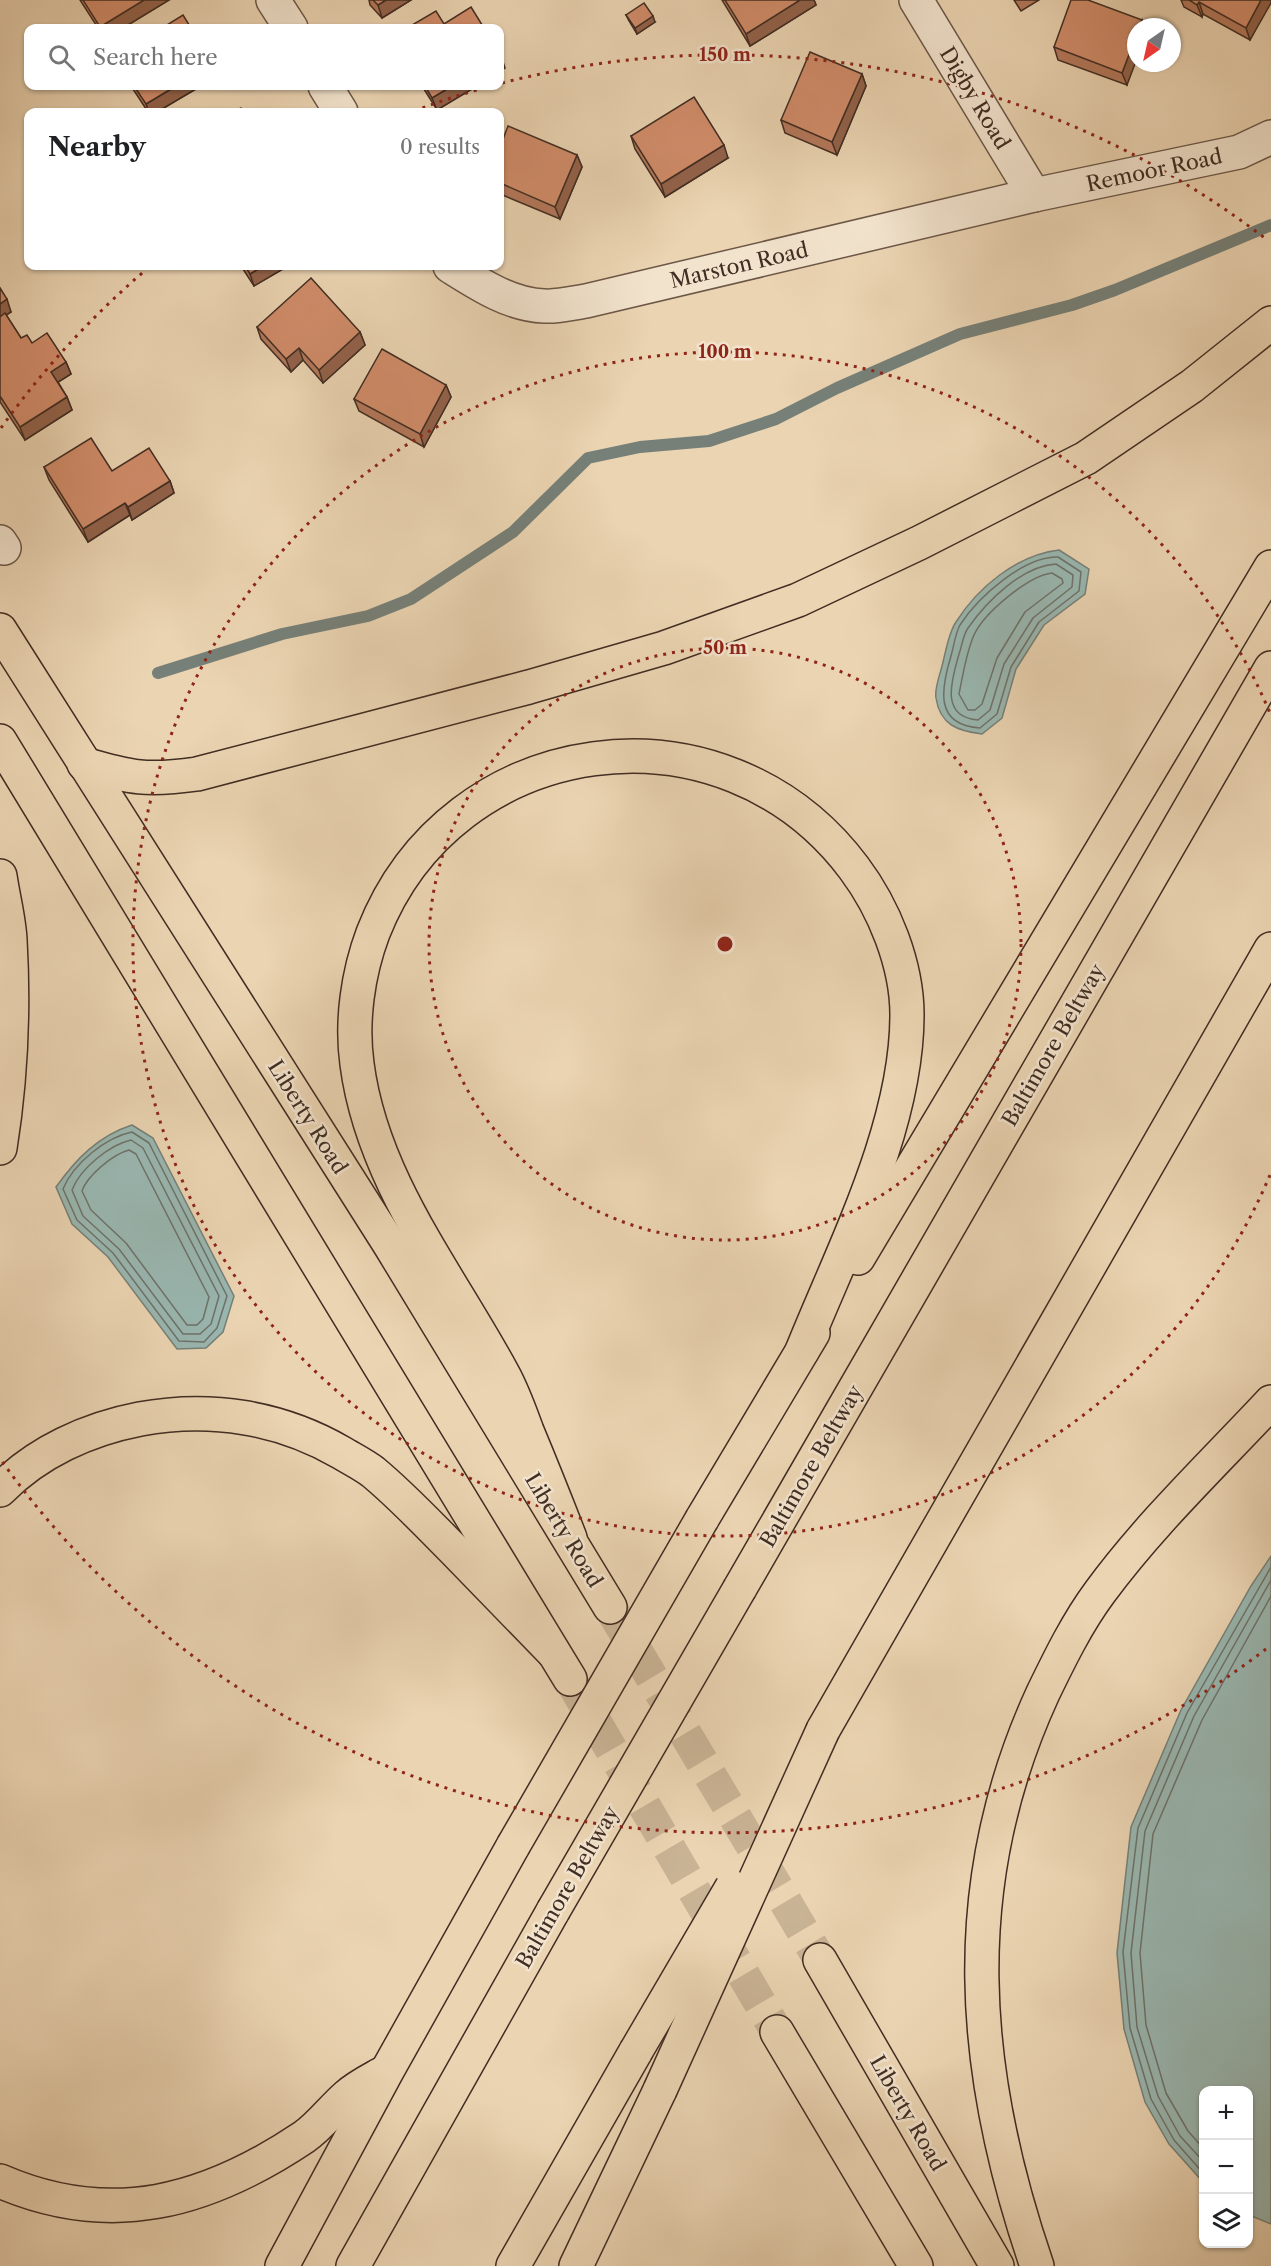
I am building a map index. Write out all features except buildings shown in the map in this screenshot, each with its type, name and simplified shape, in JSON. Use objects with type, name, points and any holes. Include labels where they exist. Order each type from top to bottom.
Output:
[{"type":"main road","points":[[84,764],[128,777],[157,780],[197,774],[541,684],[664,648],[798,600],[919,543],[1086,458],[1192,386],[1271,323]]},
{"type":"main road","points":[[282,2266],[387,2071],[513,1846],[702,1519],[1271,567]]},
{"type":"main road","name":"Liberty Road","points":[[0,630],[390,1245],[610,1607]]},
{"type":"main road","name":"Baltimore Beltway","points":[[353,2266],[553,1911],[1271,668]]},
{"type":"main road","points":[[0,741],[562,1666],[424,1520],[372,1471],[321,1441],[283,1425],[240,1416],[200,1413],[159,1416],[118,1423],[73,1440],[38,1459],[0,1490]]},
{"type":"main road","points":[[570,1538],[506,1377],[410,1218],[373,1131],[356,1062],[356,1021],[360,977],[382,910],[424,848],[453,819],[483,798],[524,777],[564,764],[607,756],[648,754],[692,761],[732,773],[772,792],[807,819],[841,851],[867,886],[886,924],[900,964],[907,1010],[906,1049],[888,1135],[802,1351]]},
{"type":"main road","points":[[0,876],[10,938],[11,1013],[8,1098],[0,1148]]},
{"type":"main road","points":[[513,2266],[1271,949]]},
{"type":"main road","points":[[1037,2266],[1014,2198],[996,2116],[985,2048],[981,1991],[984,1909],[995,1837],[1010,1777],[1033,1716],[1063,1650],[1098,1593],[1137,1546],[1271,1402]]},
{"type":"main road","points":[[576,2266],[660,2090],[823,1730]]},
{"type":"main road","name":"Liberty Road","points":[[820,1960],[997,2266]]},
{"type":"main road","points":[[777,2032],[916,2266]]},
{"type":"main road","points":[[0,2181],[27,2193],[83,2204],[129,2206],[179,2199],[224,2182],[267,2160],[307,2135],[348,2095],[387,2071]]},
{"type":"street","points":[[273,0],[288,24]]},
{"type":"street","name":"Digby Road","points":[[916,0],[1034,195]]},
{"type":"street","points":[[327,90],[339,108]]},
{"type":"street","name":"Remoor Road","points":[[1034,195],[1239,152],[1271,137]]},
{"type":"street","name":"Marston Road","points":[[456,270],[479,284],[514,300],[544,306],[586,301],[1034,195]]},
{"type":"water","points":[[1059,550],[1089,569],[1085,594],[1044,625],[1016,669],[1002,718],[982,734],[965,731],[951,725],[938,707],[936,694],[948,641],[956,622],[975,597],[1000,575],[1028,558]]},
{"type":"water","points":[[132,1125],[153,1138],[234,1296],[223,1332],[206,1348],[177,1349],[108,1257],[72,1224],[56,1187],[72,1167],[98,1142]]},
{"type":"water","points":[[1271,1556],[1271,2224],[1253,2217],[1253,2086],[1199,2086],[1199,2178],[1169,2144],[1145,2102],[1124,2029],[1117,1953],[1131,1827],[1181,1710],[1251,1586]]},
{"type":"waterway","points":[[158,673],[282,634],[368,616],[411,599],[513,532],[588,458],[640,447],[709,441],[776,419],[837,388],[960,334],[1072,305],[1115,290],[1271,225]]},
{"type":"tunnel","points":[[610,1607],[820,1960]]},
{"type":"tunnel","points":[[570,1679],[777,2032]]}]
